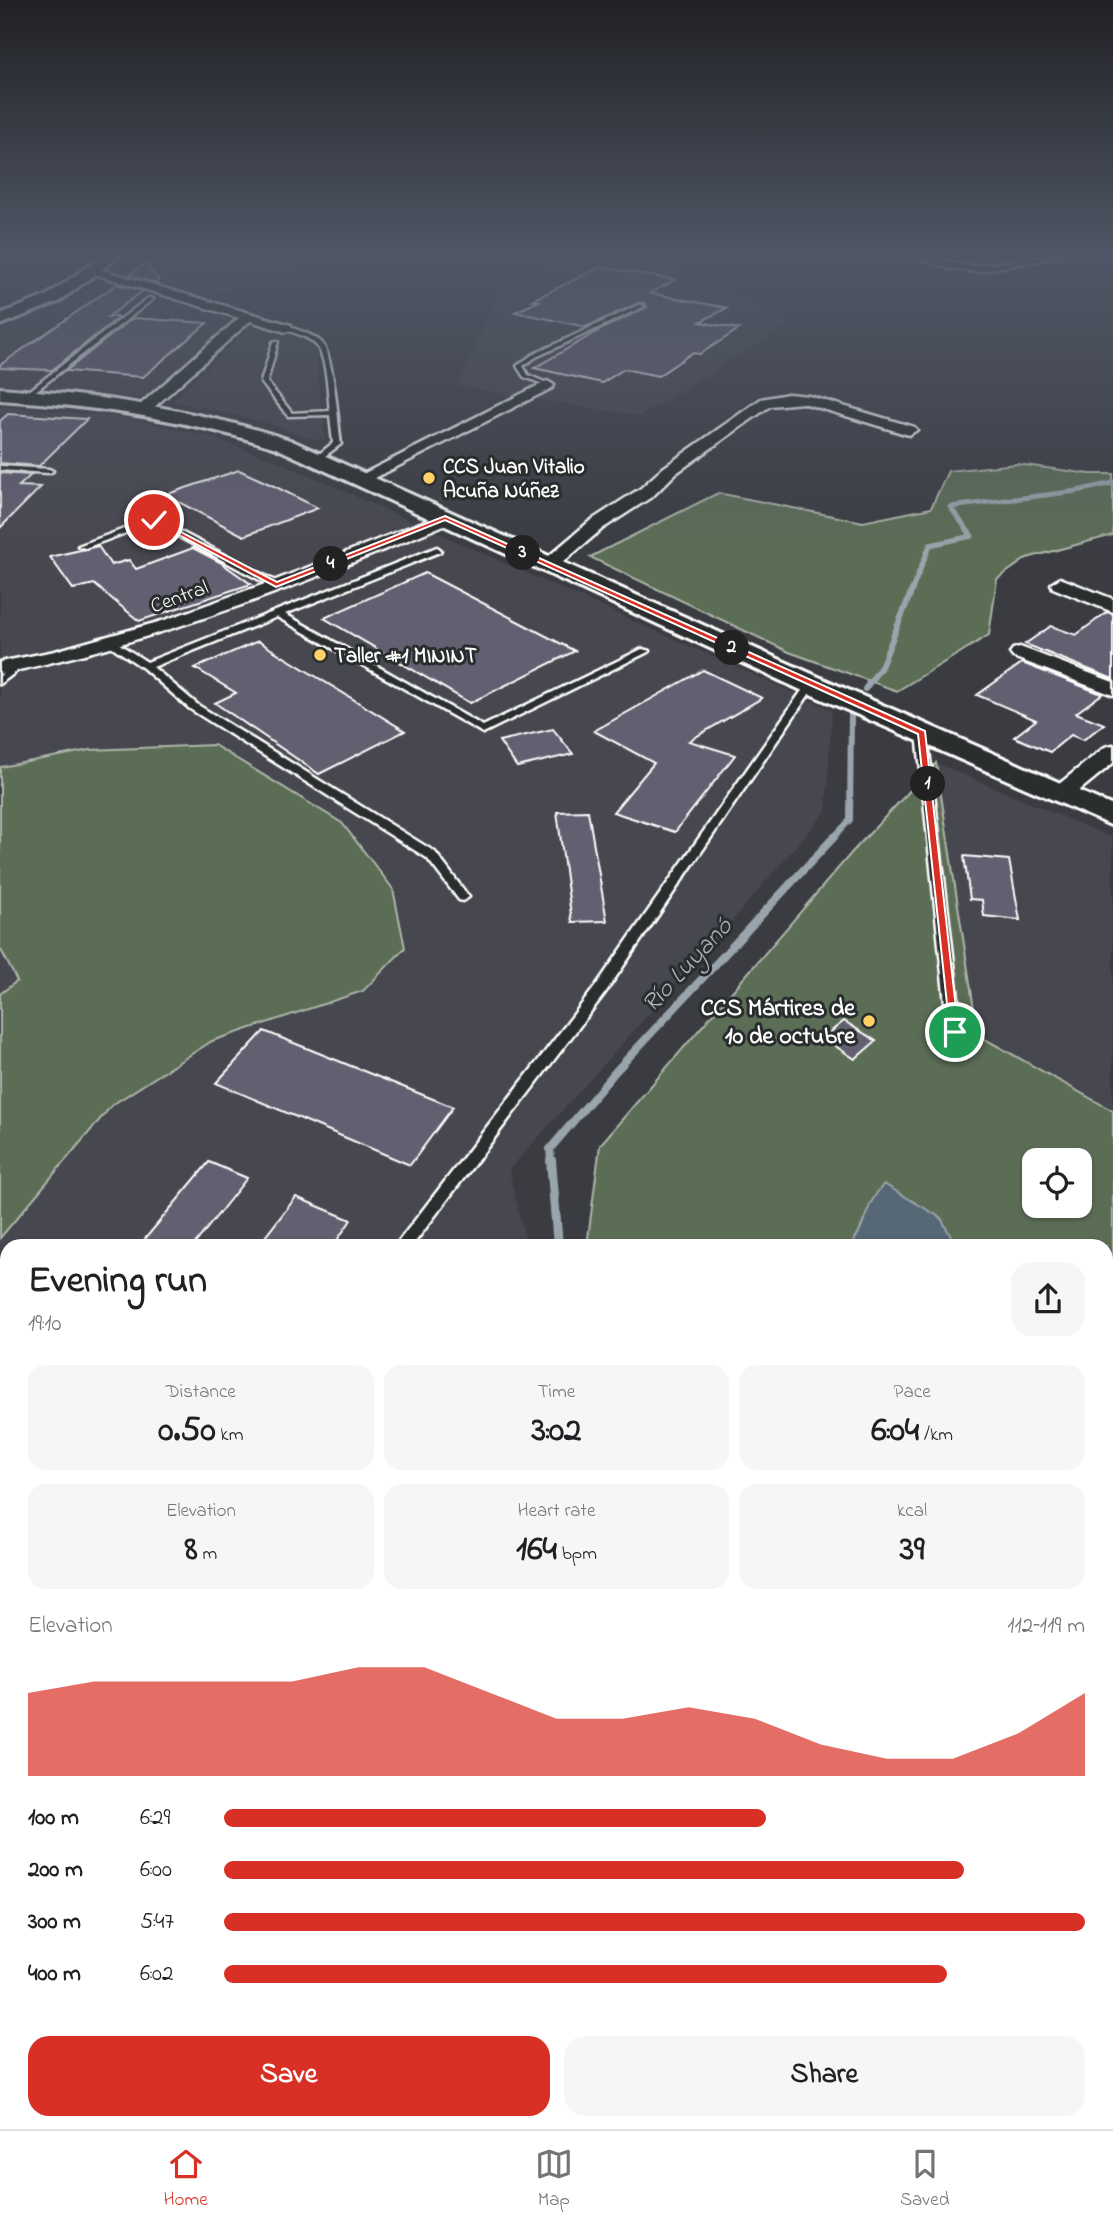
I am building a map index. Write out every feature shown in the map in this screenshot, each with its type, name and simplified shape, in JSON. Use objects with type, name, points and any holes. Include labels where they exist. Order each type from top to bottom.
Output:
[{"type":"main road","points":[[0,394],[146,407],[232,426],[284,444],[811,684],[1113,817]]},
{"type":"street","points":[[146,407],[206,354]]},
{"type":"street","points":[[361,479],[547,385]]},
{"type":"street","points":[[548,565],[596,525],[647,492],[669,471],[766,402],[788,398],[804,399],[909,430]]},
{"type":"street","name":"Central","points":[[0,668],[162,628],[445,518]]},
{"type":"street","points":[[1060,584],[1113,607]]},
{"type":"street","points":[[1020,653],[1113,689]]},
{"type":"street","points":[[1060,794],[1113,752]]},
{"type":"lane","points":[[26,396],[79,354]]},
{"type":"lane","points":[[272,354],[264,382],[290,415],[334,414]]},
{"type":"lane","points":[[317,460],[337,444],[324,354]]},
{"type":"lane","points":[[538,354],[520,366],[526,376],[547,385]]},
{"type":"lane","points":[[0,468],[49,471]]},
{"type":"lane","points":[[82,546],[154,520],[276,585]]},
{"type":"lane","points":[[146,666],[437,550]]},
{"type":"lane","points":[[278,614],[483,730],[645,651]]},
{"type":"lane","points":[[110,642],[146,666],[194,707],[431,855],[463,897]]},
{"type":"lane","points":[[0,681],[20,665]]},
{"type":"lane","points":[[408,1239],[600,990],[811,684]]},
{"type":"lane","points":[[922,733],[955,1032]]},
{"type":"shaded area","points":[[0,354],[196,354],[148,399],[0,387]]},
{"type":"shaded area","points":[[222,354],[315,354],[325,439],[316,440],[267,423],[173,401]]},
{"type":"shaded area","points":[[472,354],[741,354],[640,416],[458,386]]},
{"type":"shaded area","points":[[0,406],[124,417],[205,435],[277,461],[832,710],[826,811],[726,928],[509,1170],[525,1239],[0,1239]]},
{"type":"shaded area","points":[[936,763],[1113,838],[1113,1111],[978,1035]]},
{"type":"green space","points":[[1017,464],[1090,474],[1113,474],[1113,535],[1027,558],[997,579],[989,635],[897,691],[789,652],[590,557],[718,493],[863,522],[931,508],[948,471]]},
{"type":"green space","points":[[214,745],[342,823],[393,889],[405,948],[363,991],[212,1041],[112,1105],[0,1238],[0,994],[17,981],[0,948],[0,767],[90,750]]},
{"type":"green space","points":[[936,763],[978,1035],[1113,1111],[1113,1239],[588,1239],[600,1145],[853,851]]},
{"type":"water","points":[[884,1184],[941,1218],[952,1239],[855,1239],[877,1192]]},
{"type":"building","points":[[15,354],[72,354],[52,370],[0,368],[0,365]]},
{"type":"building","points":[[87,354],[170,354],[143,377],[66,371]]},
{"type":"building","points":[[558,354],[690,354],[658,376],[624,369],[602,383],[534,368]]},
{"type":"building","points":[[8,414],[87,419],[39,466],[0,463],[0,421]]},
{"type":"building","points":[[239,470],[318,508],[244,536],[165,495]]},
{"type":"building","points":[[0,473],[31,475],[19,486],[41,487],[0,528]]},
{"type":"building","points":[[98,546],[111,565],[129,560],[136,569],[193,548],[220,562],[251,584],[139,621],[94,584],[73,589],[50,557]]},
{"type":"building","points":[[425,573],[575,651],[470,703],[324,618]]},
{"type":"building","points":[[1107,612],[1113,614],[1113,679],[1025,644],[1051,626],[1076,635]]},
{"type":"building","points":[[258,641],[405,731],[319,774],[215,703],[236,693],[195,668]]},
{"type":"building","points":[[1022,663],[1102,694],[1076,713],[1104,724],[1083,740],[1071,735],[1050,752],[1014,737],[1036,720],[977,695]]},
{"type":"building","points":[[703,670],[762,698],[689,741],[735,755],[675,832],[613,812],[654,763],[594,731]]},
{"type":"building","points":[[553,729],[573,754],[517,767],[499,741]]},
{"type":"building","points":[[588,811],[607,921],[572,922],[557,812]]},
{"type":"building","points":[[964,856],[1009,860],[1020,920],[984,916],[982,900],[970,899]]},
{"type":"building","points":[[844,1021],[876,1041],[855,1059],[823,1038]]},
{"type":"building","points":[[264,1031],[453,1107],[410,1165],[216,1083]]},
{"type":"building","points":[[209,1162],[247,1178],[199,1239],[145,1239]]},
{"type":"building","points":[[296,1197],[351,1220],[338,1239],[263,1239]]},
{"type":"waterway","points":[[911,592],[930,545],[972,536],[950,507],[1077,491],[1113,483]]},
{"type":"waterway","points":[[865,689],[881,667],[912,590]]},
{"type":"waterway","name":"Río Luyanó","points":[[832,839],[850,820],[851,712]]},
{"type":"waterway","name":"Río Luyanó","points":[[551,1161],[550,1149],[615,1072],[834,837]]},
{"type":"waterway","name":"Río Luyanó","points":[[551,1160],[557,1239]]},
{"type":"place","name":"CCS Juan Vitalio Acuña Núñez","points":[[429,478]]},
{"type":"place","name":"Taller #1 MININT","points":[[320,655]]},
{"type":"place","name":"CCS Mártires de 10 de octubre","points":[[869,1021]]},
{"type":"route","points":[[154,520],[276,585],[445,518],[922,733],[955,1032]]}]
